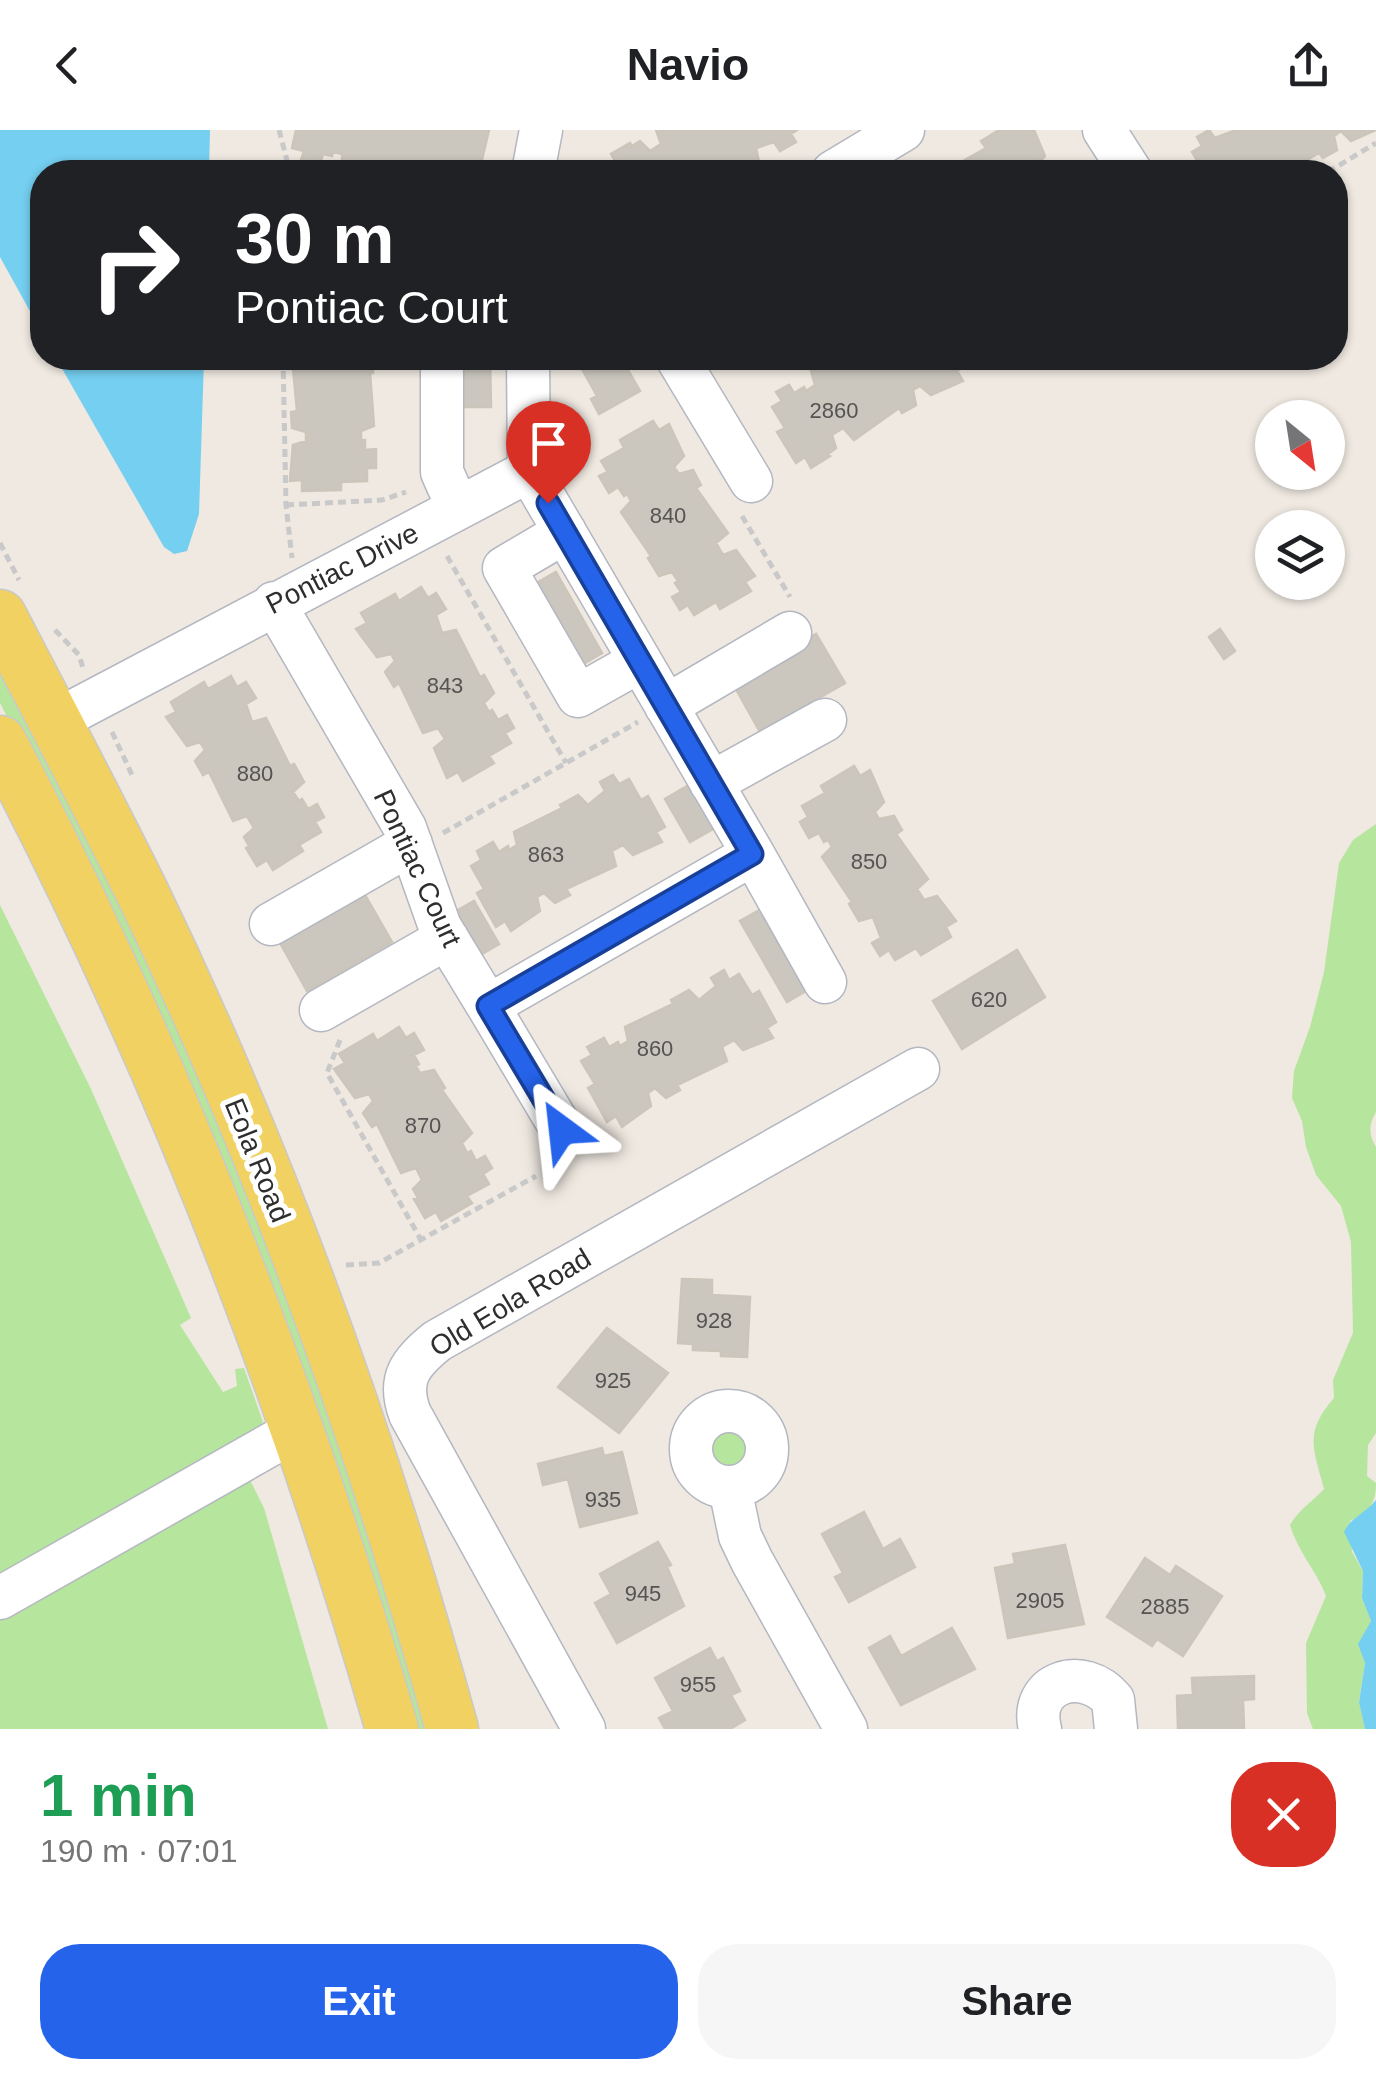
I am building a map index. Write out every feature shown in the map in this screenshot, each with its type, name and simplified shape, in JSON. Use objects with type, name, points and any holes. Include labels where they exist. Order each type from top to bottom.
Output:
[{"type":"main road","name":"Eola Road","points":[[0,616],[143,894],[283,1220],[362,1436],[452,1729]]},
{"type":"main road","name":"Eola Road","points":[[0,742],[88,917],[250,1294],[298,1428],[392,1729]]},
{"type":"street","points":[[535,160],[541,130]]},
{"type":"street","points":[[1104,130],[1123,160]]},
{"type":"street","points":[[442,370],[442,472],[458,508]]},
{"type":"street","points":[[528,370],[529,471],[640,662],[654,713],[712,784],[825,982]]},
{"type":"street","points":[[689,370],[751,481]]},
{"type":"street","name":"Pontiac Drive","points":[[55,721],[284,589],[529,471]]},
{"type":"street","points":[[565,532],[504,568],[578,696],[640,662]]},
{"type":"street","name":"Pontiac Court","points":[[284,589],[421,842],[447,938],[562,1130]]},
{"type":"street","points":[[654,713],[790,633]]},
{"type":"street","points":[[712,784],[825,720]]},
{"type":"street","points":[[270,924],[421,842]]},
{"type":"street","points":[[488,1006],[752,854]]},
{"type":"street","points":[[331,1025],[447,938]]},
{"type":"street","name":"Old Eola Road","points":[[584,1729],[410,1414],[404,1378],[410,1365],[437,1341],[918,1068]]},
{"type":"street","points":[[0,1598],[298,1428]]},
{"type":"street","points":[[730,1488],[740,1536],[752,1561],[846,1729]]},
{"type":"street","points":[[1027,1726],[1051,1689],[1068,1680],[1090,1681],[1113,1700],[1116,1729]]},
{"type":"path","points":[[279,130],[287,160]]},
{"type":"path","points":[[1348,160],[1376,143]]},
{"type":"path","points":[[282,370],[284,589]]},
{"type":"path","points":[[286,504],[382,500],[409,491]]},
{"type":"path","points":[[444,550],[566,763]]},
{"type":"path","points":[[421,842],[654,713]]},
{"type":"path","points":[[331,1025],[327,1073],[420,1240]]},
{"type":"path","points":[[342,1265],[379,1263],[536,1176]]},
{"type":"green space","points":[[0,655],[167,992],[289,1288],[433,1729],[410,1729],[82,864],[0,703]]},
{"type":"green space","points":[[1376,824],[1376,1112],[1370,1130],[1376,1147],[1376,1433],[1368,1445],[1367,1476],[1376,1483],[1370,1506],[1350,1521],[1352,1552],[1363,1571],[1362,1598],[1371,1621],[1359,1644],[1365,1663],[1359,1701],[1365,1729],[1313,1729],[1307,1713],[1306,1643],[1326,1596],[1290,1525],[1324,1489],[1315,1431],[1334,1398],[1333,1380],[1353,1333],[1351,1242],[1341,1206],[1316,1175],[1292,1098],[1294,1071],[1324,972],[1339,863],[1353,840]]},
{"type":"green space","points":[[0,905],[91,1089],[191,1318],[180,1325],[223,1392],[237,1386],[235,1369],[244,1368],[263,1422],[254,1433],[0,1582]]},
{"type":"green space","points":[[734,1428],[749,1434],[755,1449],[749,1464],[734,1470],[719,1464],[713,1449],[719,1434]]},
{"type":"green space","points":[[248,1476],[264,1508],[328,1729],[0,1729],[0,1615]]},
{"type":"water","points":[[0,130],[210,130],[209,160],[30,160],[30,311],[0,257]]},
{"type":"water","points":[[63,370],[204,370],[199,514],[187,551],[174,554],[164,547]]},
{"type":"water","points":[[1376,1500],[1376,1729],[1365,1729],[1359,1702],[1365,1663],[1358,1644],[1371,1621],[1362,1598],[1363,1571],[1344,1532]]},
{"type":"building","points":[[296,130],[489,130],[482,160],[342,160],[342,154],[333,152],[332,156],[323,154],[321,160],[301,160],[304,151],[292,148]]},
{"type":"building","points":[[656,130],[797,130],[791,134],[796,142],[780,151],[774,142],[756,148],[759,160],[615,160],[611,154],[640,141],[650,151],[661,144]]},
{"type":"building","points":[[999,130],[1034,130],[1045,156],[1041,160],[965,160],[986,148],[981,141]]},
{"type":"building","points":[[1209,130],[1215,138],[1236,130],[1376,130],[1351,141],[1341,131],[1334,136],[1337,150],[1323,158],[1319,153],[1307,160],[1197,160],[1192,152],[1202,146],[1197,137]]},
{"type":"building","points":[[293,370],[373,370],[370,373],[374,426],[361,431],[365,450],[376,449],[376,468],[367,468],[367,481],[341,482],[341,490],[302,491],[302,480],[290,481],[293,445],[306,441],[306,432],[292,428],[291,412],[297,411]]},
{"type":"building","points":[[457,370],[490,370],[491,407],[458,407]]},
{"type":"building","points":[[583,370],[628,370],[640,391],[599,414],[591,399],[597,396]]},
{"type":"building","points":[[958,370],[963,381],[931,395],[920,386],[913,390],[916,405],[902,413],[899,408],[854,440],[843,428],[832,435],[836,448],[830,456],[811,468],[805,457],[796,463],[777,432],[785,428],[772,407],[782,401],[776,392],[789,385],[794,393],[815,385],[811,371]]},
{"type":"building","points":[[653,421],[659,430],[669,424],[684,456],[674,467],[679,474],[693,470],[701,485],[696,488],[728,533],[716,543],[723,555],[736,550],[755,576],[745,582],[751,591],[720,609],[716,602],[694,615],[688,605],[680,610],[672,597],[681,592],[675,583],[678,581],[672,572],[659,576],[648,558],[651,556],[621,512],[631,501],[627,494],[624,496],[618,487],[609,493],[599,476],[608,472],[601,461],[624,448],[620,440]]},
{"type":"building","points":[[556,572],[602,653],[573,670],[526,589]]},
{"type":"building","points":[[421,587],[428,598],[436,593],[446,609],[436,615],[442,633],[456,630],[480,677],[484,675],[494,693],[484,703],[489,712],[492,710],[498,720],[507,715],[514,728],[505,733],[511,743],[489,756],[494,763],[463,781],[458,772],[447,778],[434,748],[445,739],[438,728],[423,733],[399,683],[394,687],[385,672],[395,661],[391,654],[377,657],[356,629],[367,623],[361,613],[395,594],[399,601]]},
{"type":"building","points":[[1220,629],[1235,651],[1224,659],[1209,637]]},
{"type":"building","points":[[816,634],[845,683],[760,732],[732,682]]},
{"type":"building","points":[[231,676],[237,687],[246,682],[256,698],[246,704],[252,722],[266,718],[290,766],[294,764],[304,782],[293,792],[308,809],[317,804],[324,817],[315,822],[321,832],[299,845],[303,851],[273,870],[267,860],[257,866],[246,848],[249,846],[244,837],[254,828],[247,816],[233,821],[209,772],[203,775],[195,761],[205,750],[200,742],[187,746],[166,717],[176,712],[171,702],[204,682],[208,689]]},
{"type":"building","points":[[854,766],[860,776],[870,770],[884,802],[875,812],[879,819],[894,816],[902,830],[896,834],[928,879],[917,889],[924,900],[937,896],[956,921],[946,927],[951,937],[921,955],[916,948],[895,960],[889,950],[880,956],[872,943],[881,938],[873,917],[859,921],[849,904],[852,902],[822,857],[832,847],[828,840],[824,842],[819,833],[809,838],[800,822],[808,817],[802,806],[825,793],[821,786]]},
{"type":"building","points":[[613,775],[619,784],[629,779],[641,800],[648,796],[665,827],[656,832],[662,842],[633,855],[623,845],[612,851],[616,866],[566,889],[570,895],[555,903],[544,893],[537,897],[540,911],[511,931],[505,921],[496,927],[477,893],[484,889],[471,866],[481,860],[477,851],[493,842],[499,852],[508,846],[509,850],[517,845],[514,832],[562,808],[560,805],[578,795],[588,805],[605,791],[600,782]]},
{"type":"building","points":[[694,782],[720,825],[690,842],[665,799]]},
{"type":"building","points":[[364,893],[392,942],[307,991],[279,941]]},
{"type":"building","points":[[474,901],[499,944],[470,961],[444,918]]},
{"type":"building","points":[[770,904],[816,985],[787,1002],[740,921]]},
{"type":"building","points":[[1017,950],[1045,997],[962,1049],[933,1001]]},
{"type":"building","points":[[724,970],[729,980],[739,974],[752,995],[759,991],[776,1022],[767,1028],[773,1038],[743,1050],[734,1040],[722,1047],[727,1061],[677,1085],[680,1090],[666,1098],[655,1088],[648,1093],[651,1106],[622,1127],[616,1116],[607,1122],[588,1088],[595,1084],[581,1061],[592,1055],[587,1047],[604,1038],[609,1047],[618,1042],[620,1046],[628,1041],[625,1027],[673,1004],[671,1000],[689,990],[699,1000],[716,986],[711,978]]},
{"type":"building","points":[[399,1027],[406,1038],[414,1033],[424,1050],[414,1055],[420,1073],[434,1070],[445,1088],[442,1090],[472,1133],[462,1143],[467,1153],[471,1151],[476,1161],[485,1156],[492,1168],[483,1174],[489,1184],[467,1196],[472,1203],[441,1221],[436,1212],[425,1218],[414,1199],[418,1198],[413,1189],[422,1180],[416,1168],[401,1173],[377,1124],[372,1127],[363,1113],[373,1101],[369,1094],[355,1098],[334,1069],[345,1063],[339,1054],[373,1034],[377,1041]]},
{"type":"building","points":[[682,1279],[712,1280],[712,1295],[750,1297],[747,1357],[721,1356],[721,1351],[693,1350],[693,1344],[678,1343]]},
{"type":"building","points":[[607,1328],[668,1373],[619,1433],[558,1387]]},
{"type":"building","points":[[602,1448],[604,1456],[622,1452],[637,1513],[580,1527],[568,1479],[543,1485],[538,1464]]},
{"type":"building","points":[[864,1512],[883,1549],[900,1539],[915,1567],[849,1602],[835,1577],[843,1573],[822,1534]]},
{"type":"building","points":[[658,1542],[671,1565],[667,1567],[684,1606],[617,1643],[595,1603],[611,1594],[600,1574]]},
{"type":"building","points":[[1065,1545],[1084,1624],[1008,1638],[995,1568],[1015,1564],[1013,1554]]},
{"type":"building","points":[[1145,1558],[1170,1575],[1176,1566],[1222,1596],[1183,1656],[1157,1639],[1152,1646],[1107,1617]]},
{"type":"building","points":[[952,1628],[975,1669],[901,1705],[869,1648],[890,1636],[901,1656]]},
{"type":"building","points":[[710,1648],[717,1661],[723,1658],[740,1691],[731,1695],[745,1720],[730,1729],[665,1729],[659,1718],[673,1711],[655,1678]]},
{"type":"building","points":[[1254,1676],[1254,1699],[1243,1700],[1244,1729],[1178,1729],[1177,1696],[1193,1695],[1192,1678]]},
{"type":"route","points":[[548,503],[752,854],[488,1006],[562,1130]]}]
